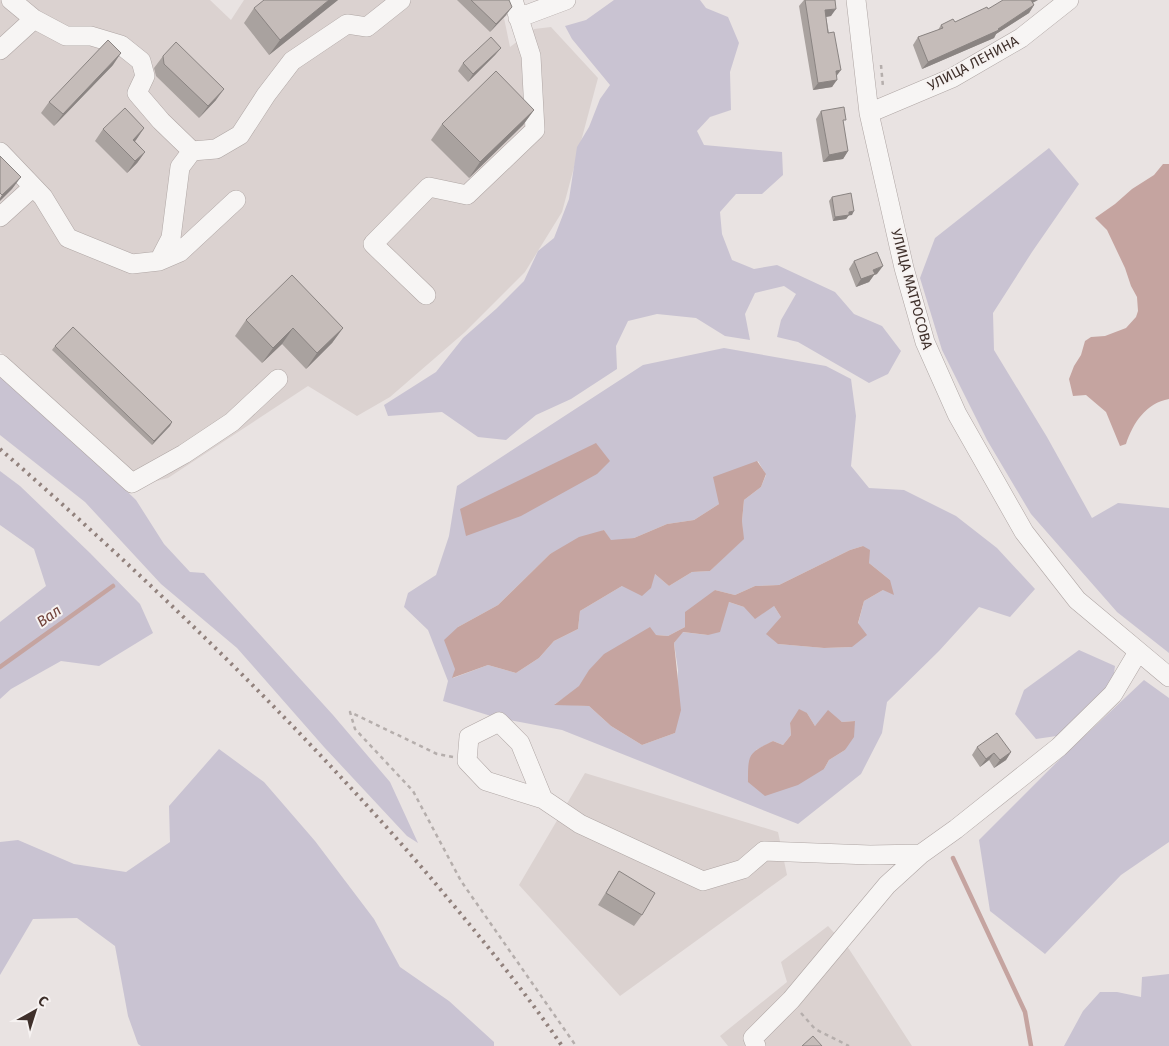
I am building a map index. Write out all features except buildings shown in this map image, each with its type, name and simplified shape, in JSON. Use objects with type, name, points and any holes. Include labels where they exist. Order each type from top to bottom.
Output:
[{"type":"street","points":[[11,0],[34,19],[66,36],[91,36],[121,45],[141,61],[145,76],[137,93],[192,151]]},
{"type":"street","points":[[159,261],[171,238],[180,167],[192,151],[216,149],[240,135],[292,61],[347,24],[367,27],[401,0]]},
{"type":"street","points":[[426,295],[373,244],[429,187],[467,195],[535,130],[531,56],[516,9],[566,0]]},
{"type":"street","name":"УЛИЦА МАТРОСОВА","points":[[856,0],[869,114],[904,268],[925,342],[956,414],[1024,532],[1077,600],[1169,676]]},
{"type":"street","name":"УЛИЦА ЛЕНИНА","points":[[869,114],[960,74],[1022,38],[1069,0]]},
{"type":"street","points":[[0,50],[34,19]]},
{"type":"street","points":[[0,152],[43,197],[68,238],[132,264],[159,261],[180,252],[236,200]]},
{"type":"street","points":[[0,217],[33,187]]},
{"type":"street","points":[[0,364],[132,483],[184,454],[232,422],[278,379]]},
{"type":"street","points":[[756,1046],[754,1038],[790,1000],[887,885],[921,854],[956,829],[1060,747],[1113,694],[1138,652]]},
{"type":"street","points":[[543,799],[520,743],[499,722],[469,737],[467,761],[486,781],[543,799],[580,824],[703,881],[743,869],[764,851],[870,855],[921,854]]},
{"type":"path","points":[[467,761],[437,754],[350,712],[355,729],[413,791],[461,881],[576,1046]]},
{"type":"path","points":[[790,1000],[815,1029],[849,1046]]},
{"type":"shaded area","points":[[0,0],[210,0],[231,20],[244,0],[495,0],[509,13],[504,18],[510,47],[534,29],[551,27],[598,78],[562,212],[525,272],[465,332],[390,397],[357,416],[308,386],[168,478],[141,485],[0,352]]},
{"type":"shaded area","points":[[614,0],[700,0],[706,8],[728,17],[739,43],[730,72],[731,110],[710,117],[697,131],[704,145],[782,152],[783,175],[762,194],[736,194],[720,212],[722,234],[732,260],[754,269],[777,265],[835,292],[854,314],[882,326],[901,351],[888,374],[869,383],[798,342],[777,337],[781,320],[796,294],[784,286],[755,293],[745,314],[750,340],[725,336],[696,318],[657,314],[628,321],[616,346],[617,369],[571,399],[536,415],[506,440],[478,437],[442,412],[388,416],[384,405],[436,372],[463,338],[524,281],[538,251],[554,238],[569,199],[577,147],[589,127],[600,99],[610,85],[572,39],[565,26],[586,20]]},
{"type":"shaded area","points":[[1049,148],[1079,184],[993,313],[994,350],[1047,437],[1092,518],[1118,503],[1169,508],[1169,653],[1117,612],[1031,514],[987,440],[942,350],[920,278],[935,238]]},
{"type":"shaded area","points":[[1163,164],[1169,164],[1169,399],[1147,409],[1132,429],[1126,444],[1120,446],[1106,412],[1086,395],[1073,396],[1069,379],[1081,355],[1085,341],[1091,337],[1105,336],[1126,328],[1136,317],[1138,311],[1137,297],[1125,268],[1107,230],[1095,218],[1132,189],[1154,175]]},
{"type":"shaded area","points":[[724,348],[826,366],[851,379],[856,416],[851,466],[869,488],[904,490],[956,516],[997,548],[1035,589],[1010,617],[979,607],[939,651],[887,702],[882,733],[861,774],[798,824],[562,730],[494,717],[443,701],[448,681],[428,630],[404,607],[408,593],[436,575],[449,536],[457,486],[643,365]],"holes":[[[758,461],[766,475],[761,487],[744,500],[743,539],[710,571],[692,572],[669,586],[655,574],[622,586],[580,611],[578,629],[554,641],[539,658],[516,673],[488,665],[453,678],[458,627],[498,605],[550,554],[604,530],[611,541],[634,538],[667,524],[694,520],[719,504]],[[863,546],[869,563],[890,580],[883,590],[864,601],[852,647],[824,648],[778,644],[781,617],[774,606],[744,607],[729,602],[708,635],[682,632],[674,643],[678,670],[675,733],[642,745],[611,726],[589,706],[555,704],[656,635],[668,636],[685,627],[715,590],[735,595],[755,586],[779,585],[850,550]],[[807,713],[815,726],[831,714],[842,722],[855,721],[845,750],[829,760],[824,769],[756,750],[773,741],[783,745],[791,735],[790,723]]]},
{"type":"shaded area","points":[[0,370],[136,500],[164,544],[190,572],[204,573],[333,715],[390,782],[418,843],[407,836],[324,747],[237,648],[161,584],[85,502],[0,435]]},
{"type":"shaded area","points":[[596,443],[610,461],[597,474],[521,516],[466,536],[460,509]]},
{"type":"shaded area","points":[[757,461],[766,474],[761,487],[744,500],[742,521],[744,539],[710,571],[692,572],[669,586],[655,574],[651,588],[642,596],[622,586],[580,611],[578,629],[554,641],[539,658],[516,673],[488,665],[452,678],[455,669],[444,640],[458,627],[498,605],[550,554],[579,537],[604,530],[611,540],[634,538],[667,524],[694,520],[719,504],[713,477]]},
{"type":"shaded area","points":[[0,471],[20,486],[140,604],[153,633],[99,666],[61,661],[11,689],[0,699],[0,622],[46,586],[34,549],[0,525]]},
{"type":"shaded area","points":[[863,546],[870,550],[869,563],[890,580],[894,595],[883,590],[864,601],[858,623],[867,635],[852,647],[824,648],[778,644],[766,634],[781,617],[774,606],[755,619],[744,607],[729,602],[720,632],[708,635],[683,632],[674,643],[681,710],[675,733],[642,745],[611,726],[589,706],[554,705],[579,686],[589,670],[604,654],[650,627],[656,635],[668,636],[685,627],[685,612],[715,590],[735,595],[755,586],[779,585],[850,550]]},
{"type":"shaded area","points":[[1079,650],[1115,666],[1111,694],[1070,734],[1036,739],[1015,714],[1024,690]]},
{"type":"shaded area","points":[[1144,680],[1169,698],[1169,842],[1121,875],[1045,954],[990,911],[979,840],[1061,758]]},
{"type":"shaded area","points":[[799,709],[807,713],[815,726],[828,710],[842,722],[855,721],[854,737],[845,750],[829,760],[824,769],[798,785],[765,796],[748,782],[749,760],[754,752],[773,741],[783,745],[791,735],[790,723]]},
{"type":"shaded area","points":[[219,749],[264,782],[315,841],[374,919],[400,967],[449,1001],[494,1042],[494,1046],[141,1046],[138,1044],[128,1016],[115,946],[77,918],[33,919],[0,975],[0,842],[18,840],[74,864],[126,872],[170,842],[169,806]]},
{"type":"shaded area","points":[[585,773],[778,832],[787,875],[620,996],[519,885]]},
{"type":"shaded area","points":[[828,926],[849,949],[912,1046],[728,1046],[720,1036],[787,982],[781,962]]},
{"type":"shaded area","points":[[1169,974],[1169,1046],[1064,1046],[1083,1011],[1100,992],[1117,992],[1141,997],[1142,977]]},
{"type":"waterway","name":"Вал","points":[[0,667],[113,586]]},
{"type":"waterway","points":[[953,858],[1025,1012],[1031,1046]]},
{"type":"railway","points":[[0,449],[168,602],[276,709],[328,764],[430,877],[515,981],[562,1046]]}]
